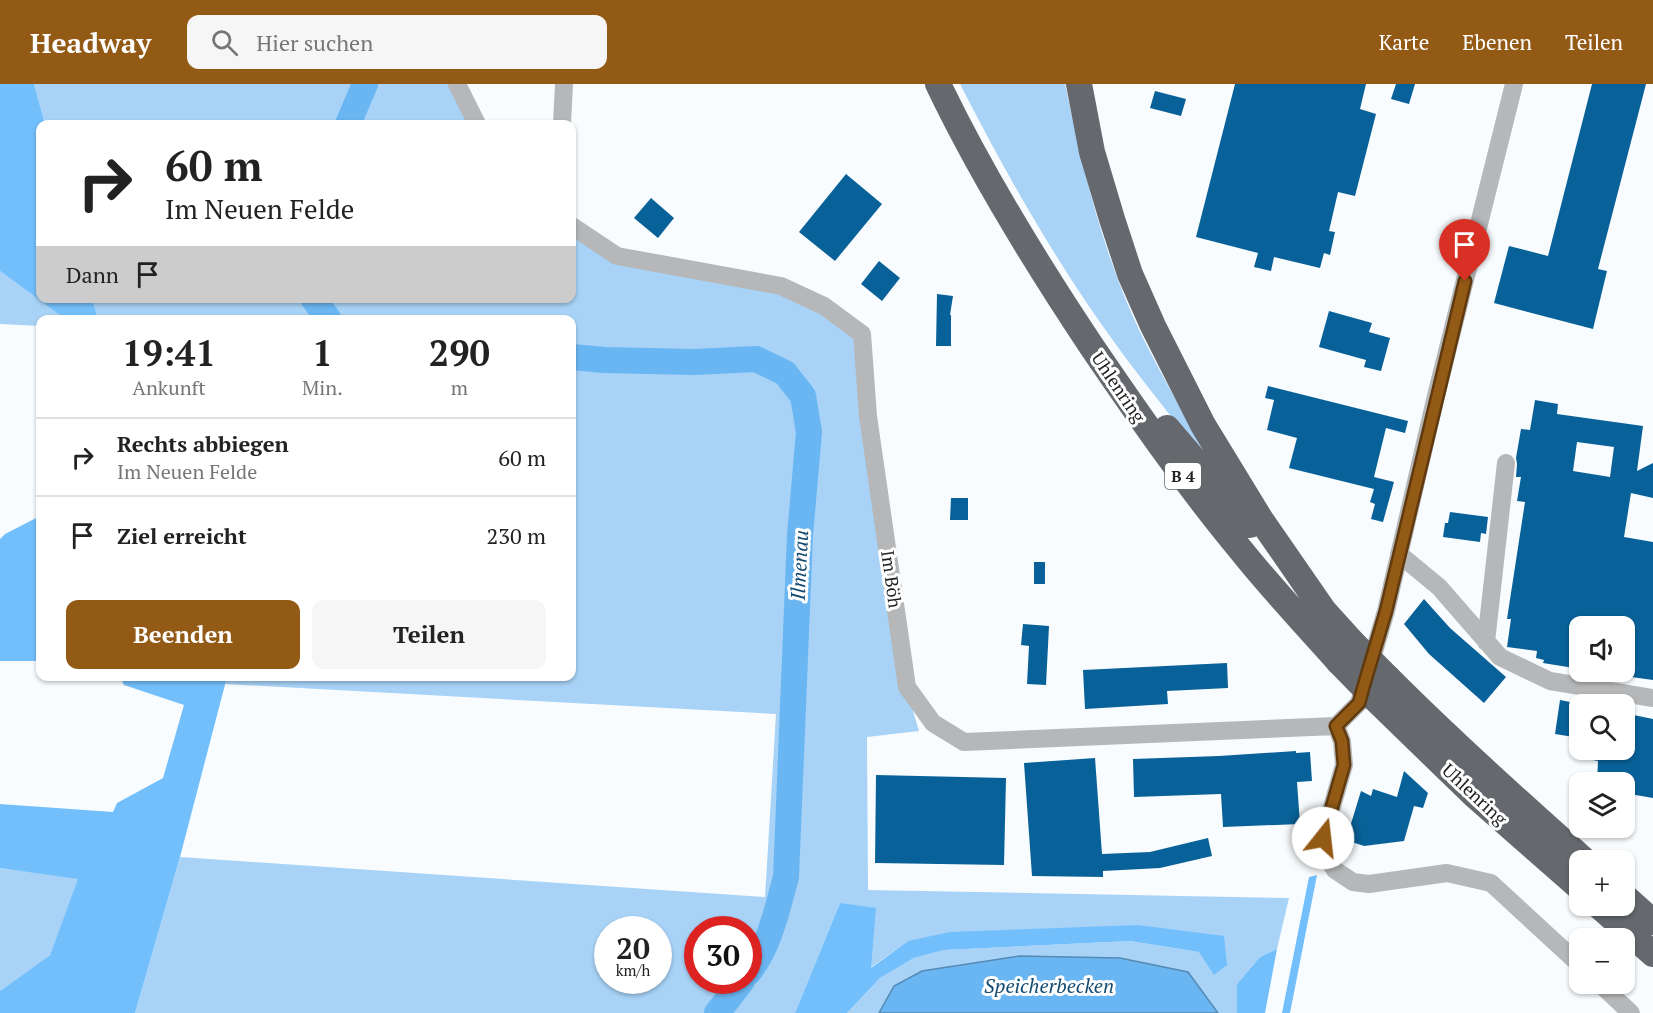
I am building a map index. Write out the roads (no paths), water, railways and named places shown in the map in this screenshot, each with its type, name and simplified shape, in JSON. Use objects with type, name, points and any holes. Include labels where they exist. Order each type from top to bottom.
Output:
[{"type":"highway","name":"Uhlenring","points":[[938,84],[956,121],[1045,276],[1129,402],[1240,550],[1346,652]]},
{"type":"highway","points":[[1079,84],[1092,152],[1112,219],[1130,274],[1153,326],[1209,434],[1261,520],[1326,614]]},
{"type":"highway","name":"B 4","points":[[1045,276],[1183,448],[1326,614],[1346,652],[1380,687]]},
{"type":"highway","name":"Uhlenring","points":[[1380,687],[1489,775],[1573,850]]},
{"type":"highway","name":"Uhlenring","points":[[1380,687],[1474,795],[1569,878]]},
{"type":"highway","points":[[1635,906],[1653,922]]},
{"type":"highway","points":[[1610,916],[1653,954]]},
{"type":"street","points":[[457,84],[475,120]]},
{"type":"street","points":[[562,120],[564,84]]},
{"type":"street","points":[[1514,84],[1435,400],[1386,611],[1359,703],[1341,723],[1344,765],[1323,838],[1325,855],[1335,870],[1353,882],[1369,884],[1448,873],[1491,883],[1569,955]]},
{"type":"street","name":"Im Böh","points":[[576,229],[617,256],[782,286],[824,306],[862,334],[868,416],[907,687],[933,723],[964,742],[1341,723]]},
{"type":"street","points":[[1486,642],[1506,463]]},
{"type":"street","points":[[1399,554],[1439,587],[1500,657],[1550,681],[1653,698]]},
{"type":"street","points":[[1611,994],[1631,1013]]},
{"type":"water","name":"Speicherbecken","points":[[1019,956],[1120,958],[1188,972],[1218,1013],[879,1013],[894,986],[922,971]]},
{"type":"waterway","name":"Ilmenau","points":[[350,120],[365,84]]},
{"type":"waterway","name":"Ilmenau","points":[[317,303],[325,315]]},
{"type":"waterway","name":"Ilmenau","points":[[576,357],[694,362],[756,359],[785,373],[803,396],[809,432],[800,535],[786,877],[776,914],[762,951]]},
{"type":"waterway","name":"Ilmenau","points":[[717,1013],[732,994]]}]
